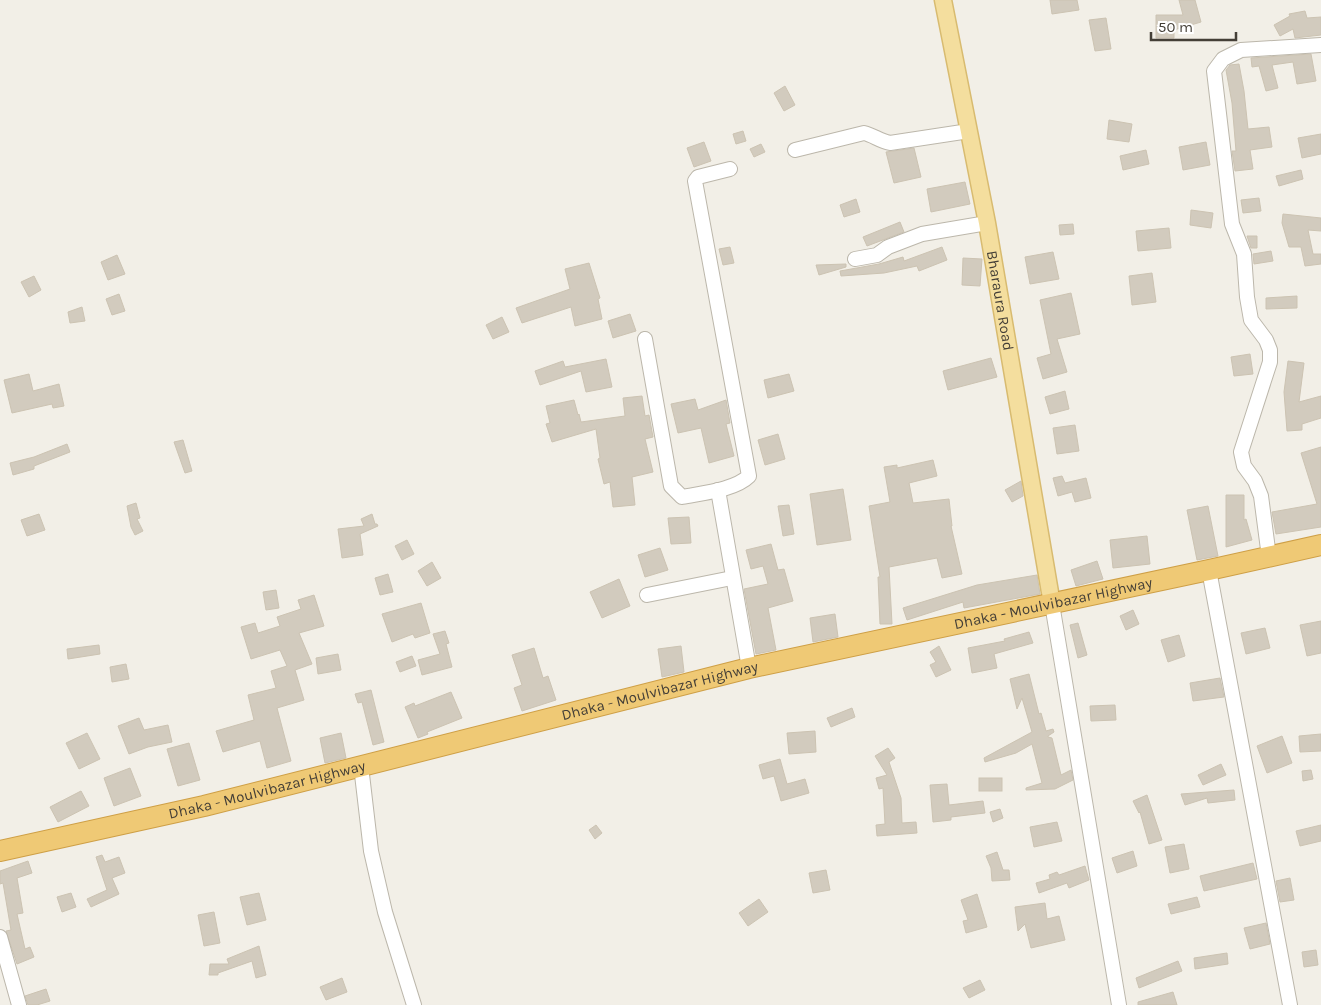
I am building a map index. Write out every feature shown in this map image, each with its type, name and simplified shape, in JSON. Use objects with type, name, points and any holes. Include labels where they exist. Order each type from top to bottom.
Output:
[{"type":"highway","name":"Dhaka - Moulvibazar Highway","points":[[0,851],[204,806],[749,668],[1321,545]]},
{"type":"main road","name":"Bharaura Road","points":[[943,0],[987,223],[1052,604]]},
{"type":"street","points":[[1269,557],[1261,496],[1255,481],[1244,466],[1241,452],[1270,362],[1270,350],[1266,340],[1251,320],[1247,297],[1244,254],[1232,224],[1214,71],[1223,59],[1241,50],[1321,45]]},
{"type":"street","points":[[795,150],[864,133],[890,142],[969,130]]},
{"type":"street","points":[[645,339],[671,486],[682,497],[718,490],[743,482],[749,476],[695,181],[698,177],[730,169]]},
{"type":"street","points":[[855,260],[877,255],[888,247],[922,234],[987,223]]},
{"type":"street","points":[[718,490],[749,668]]},
{"type":"street","points":[[1209,570],[1290,1005]]},
{"type":"street","points":[[647,595],[732,578]]},
{"type":"street","points":[[1052,604],[1119,1005]]},
{"type":"street","points":[[361,766],[371,852],[385,912],[414,1005]]},
{"type":"street","points":[[0,937],[19,1005]]},
{"type":"building","points":[[1050,0],[1077,0],[1079,10],[1052,14]]},
{"type":"building","points":[[1179,0],[1195,0],[1201,22],[1174,30],[1174,38],[1156,38],[1156,15],[1183,15]]},
{"type":"building","points":[[1305,11],[1307,18],[1321,17],[1321,35],[1295,38],[1293,29],[1280,36],[1274,25],[1290,16],[1289,14]]},
{"type":"building","points":[[1106,18],[1111,49],[1095,51],[1089,20]]},
{"type":"building","points":[[1311,54],[1316,81],[1297,84],[1293,62],[1272,65],[1278,88],[1266,91],[1259,66],[1252,67],[1251,58]]},
{"type":"building","points":[[1239,64],[1248,129],[1269,127],[1272,147],[1250,150],[1253,169],[1235,171],[1232,151],[1236,151],[1232,103],[1226,70],[1230,65]]},
{"type":"building","points":[[785,86],[795,105],[784,111],[774,93]]},
{"type":"building","points":[[1109,120],[1132,124],[1129,142],[1107,139]]},
{"type":"building","points":[[743,131],[746,141],[736,144],[733,134]]},
{"type":"building","points":[[1321,134],[1321,154],[1302,158],[1298,138]]},
{"type":"building","points":[[704,142],[711,161],[694,167],[687,148]]},
{"type":"building","points":[[1206,142],[1210,165],[1183,170],[1179,147]]},
{"type":"building","points":[[761,144],[765,152],[754,157],[750,149]]},
{"type":"building","points":[[914,148],[921,177],[894,183],[886,152]]},
{"type":"building","points":[[1146,150],[1149,164],[1123,170],[1120,156]]},
{"type":"building","points":[[1301,170],[1303,179],[1279,186],[1276,176]]},
{"type":"building","points":[[965,182],[970,204],[931,212],[927,189]]},
{"type":"building","points":[[1259,198],[1261,211],[1243,213],[1241,200]]},
{"type":"building","points":[[856,199],[860,212],[844,217],[840,205]]},
{"type":"building","points":[[1191,210],[1213,213],[1211,228],[1190,225]]},
{"type":"building","points":[[1283,214],[1321,218],[1321,231],[1308,230],[1313,254],[1321,254],[1321,264],[1305,266],[1301,247],[1289,247],[1282,223]]},
{"type":"building","points":[[900,222],[904,232],[867,246],[863,237]]},
{"type":"building","points":[[1073,224],[1074,234],[1060,235],[1059,225]]},
{"type":"building","points":[[1169,228],[1171,248],[1138,251],[1136,231]]},
{"type":"building","points":[[1247,236],[1257,236],[1257,248],[1251,248]]},
{"type":"building","points":[[730,247],[734,263],[723,265],[719,249]]},
{"type":"building","points":[[942,247],[947,260],[919,271],[917,266],[884,273],[841,276],[840,271],[879,264],[903,257],[904,261]]},
{"type":"building","points":[[1271,251],[1273,261],[1254,264],[1253,254]]},
{"type":"building","points":[[1053,252],[1059,279],[1030,284],[1025,257]]},
{"type":"building","points":[[117,255],[125,274],[108,280],[101,262]]},
{"type":"building","points":[[963,258],[982,259],[980,286],[962,285]]},
{"type":"building","points":[[589,263],[600,298],[598,299],[602,319],[575,326],[571,307],[522,323],[516,308],[570,289],[565,269]]},
{"type":"building","points":[[846,264],[846,267],[819,275],[816,265]]},
{"type":"building","points":[[1152,273],[1156,302],[1132,305],[1129,276]]},
{"type":"building","points":[[34,276],[41,290],[29,297],[21,282]]},
{"type":"building","points":[[1071,293],[1080,334],[1057,339],[1067,372],[1043,379],[1037,358],[1051,354],[1040,300]]},
{"type":"building","points":[[119,294],[125,311],[112,315],[106,299]]},
{"type":"building","points":[[1297,296],[1297,308],[1266,309],[1266,298]]},
{"type":"building","points":[[82,307],[85,321],[70,323],[68,312]]},
{"type":"building","points":[[630,314],[636,331],[613,338],[608,321]]},
{"type":"building","points":[[502,317],[509,332],[493,339],[486,325]]},
{"type":"building","points":[[1250,354],[1253,374],[1234,376],[1231,357]]},
{"type":"building","points":[[991,358],[997,377],[948,390],[943,371]]},
{"type":"building","points":[[606,359],[612,387],[586,392],[581,371],[540,385],[535,371],[563,361],[565,367]]},
{"type":"building","points":[[1288,361],[1304,363],[1299,402],[1321,396],[1321,418],[1302,424],[1302,430],[1287,431],[1284,392]]},
{"type":"building","points":[[29,374],[33,391],[59,384],[64,406],[53,408],[52,404],[12,413],[4,380]]},
{"type":"building","points":[[789,374],[794,391],[768,398],[764,380]]},
{"type":"building","points":[[1065,391],[1069,409],[1050,414],[1045,397]]},
{"type":"building","points":[[642,396],[645,416],[649,415],[653,437],[645,439],[653,472],[632,477],[635,505],[613,507],[610,482],[604,484],[598,459],[600,458],[596,429],[552,442],[546,424],[550,423],[546,406],[574,400],[581,422],[625,416],[623,398]]},
{"type":"building","points":[[695,399],[698,410],[726,400],[730,423],[726,424],[734,456],[709,463],[701,428],[678,433],[671,404]]},
{"type":"building","points":[[1075,425],[1079,451],[1057,454],[1053,428]]},
{"type":"building","points":[[778,434],[785,459],[765,465],[758,440]]},
{"type":"building","points":[[183,440],[192,471],[185,473],[174,442]]},
{"type":"building","points":[[67,444],[70,452],[34,466],[34,469],[13,475],[10,463],[34,457]]},
{"type":"building","points":[[1321,447],[1321,527],[1276,534],[1272,512],[1317,504],[1301,453]]},
{"type":"building","points":[[933,460],[937,476],[909,483],[913,503],[949,499],[951,526],[962,574],[942,578],[937,558],[889,567],[892,624],[880,624],[878,577],[880,577],[869,506],[890,502],[884,467],[897,465],[897,468]]},
{"type":"building","points":[[1062,476],[1065,483],[1086,478],[1091,498],[1075,502],[1072,492],[1058,496],[1053,478]]},
{"type":"building","points":[[1021,481],[1023,496],[1012,502],[1005,490]]},
{"type":"building","points":[[843,489],[851,540],[817,545],[810,494]]},
{"type":"building","points":[[1226,495],[1244,495],[1244,520],[1246,519],[1252,540],[1226,547]]},
{"type":"building","points":[[136,503],[140,518],[137,519],[143,531],[135,535],[131,527],[127,506]]},
{"type":"building","points":[[789,505],[794,534],[783,536],[778,506]]},
{"type":"building","points":[[1208,506],[1218,556],[1197,560],[1187,510]]},
{"type":"building","points":[[39,514],[45,530],[27,536],[21,520]]},
{"type":"building","points":[[372,514],[375,524],[378,526],[360,534],[363,555],[342,558],[338,529],[364,526],[361,519]]},
{"type":"building","points":[[689,517],[691,543],[671,544],[668,518]]},
{"type":"building","points":[[1147,536],[1150,564],[1113,568],[1110,540]]},
{"type":"building","points":[[407,540],[414,554],[402,560],[395,546]]},
{"type":"building","points":[[771,544],[778,570],[784,569],[793,601],[768,608],[776,650],[756,654],[744,589],[768,584],[763,566],[751,569],[746,550]]},
{"type":"building","points":[[660,548],[668,570],[645,577],[638,555]]},
{"type":"building","points":[[1097,561],[1103,579],[1076,586],[1071,570]]},
{"type":"building","points":[[432,562],[441,578],[427,586],[418,571]]},
{"type":"building","points":[[388,574],[393,592],[380,595],[375,578]]},
{"type":"building","points":[[1037,575],[1040,594],[964,608],[963,602],[907,620],[903,608],[977,585]]},
{"type":"building","points":[[619,579],[630,606],[602,618],[590,592]]},
{"type":"building","points":[[276,590],[279,608],[266,610],[263,592]]},
{"type":"building","points":[[314,595],[324,626],[299,633],[312,664],[295,670],[304,700],[277,708],[291,761],[267,768],[260,741],[223,752],[216,731],[254,720],[248,695],[276,688],[271,671],[287,666],[280,650],[251,659],[241,627],[255,623],[258,633],[280,626],[277,617],[301,609],[298,600]]},
{"type":"building","points":[[421,603],[430,633],[415,638],[413,634],[392,642],[382,614]]},
{"type":"building","points":[[1133,610],[1139,624],[1126,630],[1120,616]]},
{"type":"building","points":[[835,614],[838,637],[813,642],[810,618]]},
{"type":"building","points":[[1321,621],[1321,653],[1307,656],[1300,625]]},
{"type":"building","points":[[1078,623],[1087,655],[1078,658],[1070,625]]},
{"type":"building","points":[[1265,628],[1270,648],[1246,654],[1241,633]]},
{"type":"building","points":[[445,631],[449,643],[446,644],[452,667],[422,675],[418,660],[440,654],[433,634]]},
{"type":"building","points":[[1029,632],[1033,643],[994,654],[997,668],[972,673],[968,648],[1005,641],[1004,639]]},
{"type":"building","points":[[1179,635],[1185,656],[1168,662],[1161,640]]},
{"type":"building","points":[[99,645],[100,654],[68,659],[67,649]]},
{"type":"building","points":[[681,646],[684,672],[662,677],[658,649]]},
{"type":"building","points":[[939,646],[951,670],[936,677],[930,665],[936,662],[930,652]]},
{"type":"building","points":[[534,648],[543,678],[548,676],[556,700],[522,711],[514,688],[522,685],[512,655]]},
{"type":"building","points":[[338,654],[341,670],[318,674],[316,658]]},
{"type":"building","points":[[412,656],[416,666],[400,672],[396,662]]},
{"type":"building","points":[[126,664],[129,679],[112,682],[110,667]]},
{"type":"building","points":[[1029,674],[1039,714],[1041,713],[1046,731],[1053,729],[1054,732],[1048,737],[1052,738],[1061,775],[1071,770],[1073,780],[1055,789],[1026,790],[1026,788],[1042,783],[1032,744],[1016,753],[985,762],[984,758],[1032,732],[1022,698],[1017,709],[1010,679]]},
{"type":"building","points":[[1220,678],[1224,697],[1193,701],[1190,683]]},
{"type":"building","points":[[371,690],[384,742],[373,745],[362,702],[358,703],[355,694]]},
{"type":"building","points":[[451,692],[462,718],[427,732],[428,734],[418,738],[405,707],[414,703],[415,706]]},
{"type":"building","points":[[1115,705],[1116,720],[1091,721],[1090,706]]},
{"type":"building","points":[[852,708],[855,717],[831,727],[827,718]]},
{"type":"building","points":[[139,718],[144,730],[168,725],[172,742],[148,747],[129,754],[118,726]]},
{"type":"building","points":[[815,731],[816,752],[789,754],[787,733]]},
{"type":"building","points":[[87,733],[100,759],[79,769],[66,743]]},
{"type":"building","points":[[341,733],[346,758],[325,763],[320,738]]},
{"type":"building","points":[[1321,734],[1321,751],[1300,752],[1299,736]]},
{"type":"building","points":[[1282,736],[1292,763],[1267,773],[1257,746]]},
{"type":"building","points":[[189,743],[200,780],[178,786],[167,749]]},
{"type":"building","points":[[888,748],[895,758],[889,762],[901,798],[902,823],[916,822],[917,833],[877,836],[876,825],[885,824],[883,788],[879,789],[876,778],[887,775],[875,756]]},
{"type":"building","points":[[780,759],[787,784],[805,779],[809,793],[781,801],[774,776],[763,779],[759,765]]},
{"type":"building","points":[[1221,764],[1226,775],[1203,785],[1198,775]]},
{"type":"building","points":[[130,768],[141,796],[114,806],[104,778]]},
{"type":"building","points":[[1311,770],[1313,779],[1303,781],[1302,771]]},
{"type":"building","points":[[979,778],[1002,778],[1002,791],[979,791]]},
{"type":"building","points":[[947,784],[949,805],[983,801],[985,813],[951,817],[951,820],[933,822],[930,785]]},
{"type":"building","points":[[1234,790],[1235,800],[1208,803],[1207,798],[1185,805],[1181,794]]},
{"type":"building","points":[[81,791],[89,806],[58,822],[50,807]]},
{"type":"building","points":[[1147,795],[1162,840],[1149,844],[1140,812],[1133,801]]},
{"type":"building","points":[[1000,809],[1003,818],[993,822],[990,812]]},
{"type":"building","points":[[1057,822],[1062,841],[1034,847],[1030,827]]},
{"type":"building","points":[[596,825],[602,833],[595,839],[589,830]]},
{"type":"building","points":[[1321,825],[1321,841],[1300,846],[1296,831]]},
{"type":"building","points":[[1184,844],[1189,869],[1170,873],[1165,847]]},
{"type":"building","points":[[1133,851],[1137,866],[1117,873],[1112,858]]},
{"type":"building","points":[[997,852],[1003,870],[1009,870],[1010,880],[992,881],[991,868],[986,856]]},
{"type":"building","points":[[102,855],[105,862],[119,857],[125,873],[112,878],[119,894],[91,907],[87,899],[107,890],[96,857]]},
{"type":"building","points":[[28,861],[32,873],[17,878],[23,913],[17,914],[25,949],[30,947],[34,957],[17,964],[6,931],[11,930],[3,883],[0,884],[0,871]]},
{"type":"building","points":[[1253,863],[1257,879],[1204,891],[1200,876]]},
{"type":"building","points":[[1085,866],[1089,880],[1069,888],[1067,883],[1039,893],[1036,883],[1050,879],[1049,875],[1057,872],[1059,875]]},
{"type":"building","points":[[826,870],[830,890],[813,893],[809,873]]},
{"type":"building","points":[[1290,878],[1294,900],[1280,902],[1276,881]]},
{"type":"building","points":[[71,893],[76,907],[62,912],[57,897]]},
{"type":"building","points":[[259,893],[266,920],[247,925],[240,897]]},
{"type":"building","points":[[977,894],[987,927],[966,933],[963,921],[968,920],[961,900]]},
{"type":"building","points":[[1197,897],[1200,907],[1171,914],[1168,904]]},
{"type":"building","points":[[759,899],[768,912],[748,926],[739,913]]},
{"type":"building","points":[[1045,903],[1047,919],[1059,916],[1065,940],[1031,948],[1025,924],[1018,931],[1015,907]]},
{"type":"building","points":[[214,912],[220,943],[204,946],[198,915]]},
{"type":"building","points":[[1266,923],[1270,944],[1250,949],[1244,928]]},
{"type":"building","points":[[259,946],[266,975],[256,978],[252,961],[218,973],[218,975],[209,975],[210,964],[229,964],[227,959]]},
{"type":"building","points":[[1316,950],[1318,965],[1304,967],[1302,952]]},
{"type":"building","points":[[1227,953],[1228,964],[1195,969],[1194,958]]},
{"type":"building","points":[[1178,961],[1182,971],[1139,988],[1136,978]]},
{"type":"building","points":[[342,978],[347,992],[326,1000],[320,987]]},
{"type":"building","points":[[980,980],[985,990],[969,998],[963,988]]},
{"type":"building","points":[[46,989],[50,1001],[37,1005],[28,1005],[25,996]]},
{"type":"building","points":[[1173,992],[1177,1005],[1138,1005],[1138,1002]]}]
